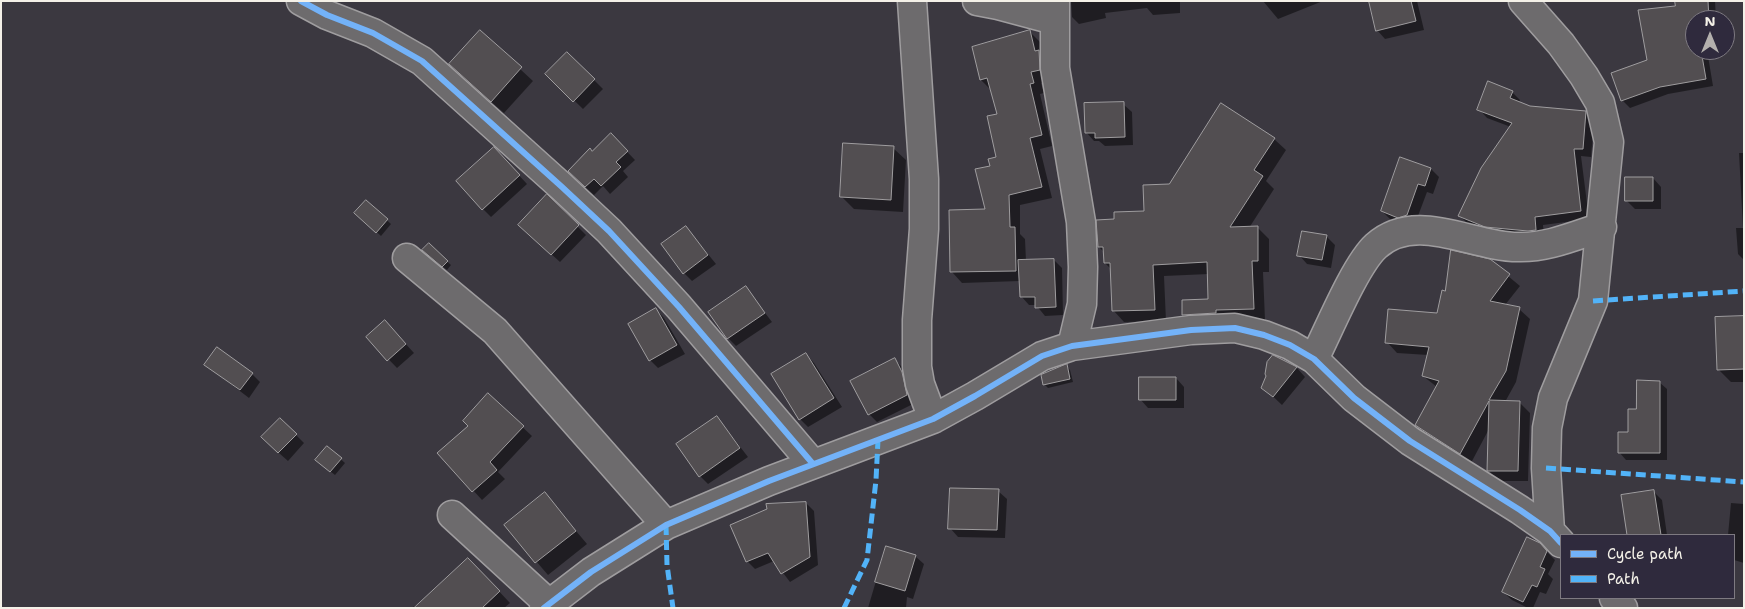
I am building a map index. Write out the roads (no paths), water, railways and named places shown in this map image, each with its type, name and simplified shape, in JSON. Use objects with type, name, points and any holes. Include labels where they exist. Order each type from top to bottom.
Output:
[{"type":"street","points":[[300,1],[327,15],[373,33],[422,61],[562,187],[608,231],[679,307],[813,464]]},
{"type":"street","points":[[912,1],[924,179],[924,229],[917,320],[917,367],[920,384],[933,419]]},
{"type":"street","points":[[977,1],[1055,11],[1055,68],[1060,109],[1081,222],[1082,304],[1072,346]]},
{"type":"street","points":[[1523,1],[1561,44],[1600,103],[1609,142],[1593,301],[1553,398],[1547,428],[1546,468],[1556,537]]},
{"type":"street","points":[[1314,359],[1358,272],[1375,247],[1398,232],[1432,231],[1489,244],[1518,248],[1553,244],[1602,226]]},
{"type":"street","points":[[407,258],[495,331],[666,525]]},
{"type":"street","points":[[452,515],[546,605],[591,572],[666,525],[813,464],[933,419],[1042,356],[1072,346],[1191,330],[1235,328],[1264,335],[1290,345],[1314,359],[1354,398],[1410,441],[1520,510],[1556,537]]}]
